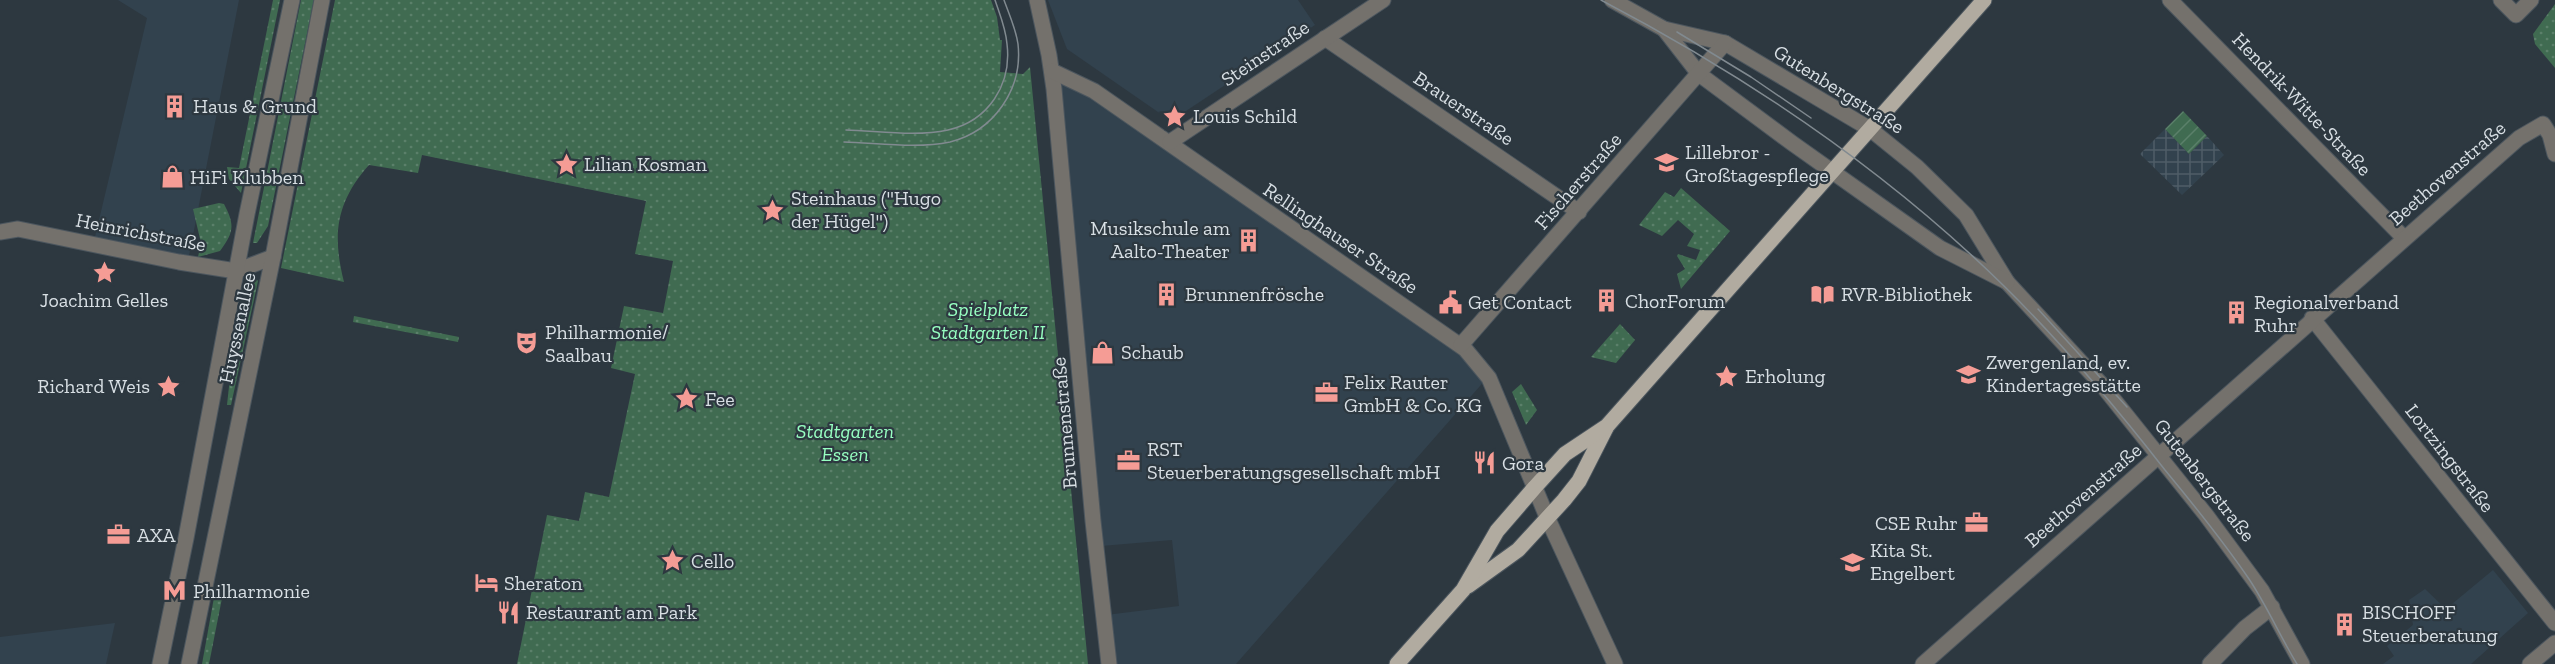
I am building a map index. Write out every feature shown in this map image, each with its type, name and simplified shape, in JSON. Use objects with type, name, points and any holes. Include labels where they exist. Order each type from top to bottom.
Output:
[{"type":"main road","points":[[1397,664],[1463,590],[1497,531],[1535,487],[1565,454],[1607,426],[1984,0]]},
{"type":"main road","points":[[1463,590],[1518,550],[1580,481],[1607,426]]},
{"type":"street","name":"Huyssenallee","points":[[160,664],[236,271],[292,0]]},
{"type":"street","name":"Huyssenallee","points":[[189,664],[273,257],[321,0]]},
{"type":"street","points":[[1036,0],[1052,71]]},
{"type":"street","name":"Steinstraße","points":[[1170,142],[1383,0]]},
{"type":"street","name":"Gutenbergstraße","points":[[1612,0],[1664,29],[1725,43],[1870,129],[1917,167],[1966,215],[2007,282],[2102,385],[2160,456],[2252,575],[2302,664]]},
{"type":"street","name":"Hendrik-Witte-Straße","points":[[2170,0],[2404,238]]},
{"type":"street","points":[[2501,0],[2516,15],[2531,0]]},
{"type":"street","name":"Gutenbergstraße","points":[[1664,29],[1699,74],[1940,248],[2007,282]]},
{"type":"street","name":"Brauerstraße","points":[[1325,38],[1579,212]]},
{"type":"street","name":"Fischerstraße","points":[[1461,345],[1725,43]]},
{"type":"street","name":"Rellinghauser Straße","points":[[1052,71],[1094,91],[1461,345],[1488,378],[1547,517],[1615,664]]},
{"type":"street","name":"Brunnenstraße","points":[[1052,71],[1093,521],[1109,664]]},
{"type":"street","name":"Beethovenstraße","points":[[1923,664],[2518,138],[2543,124],[2550,135],[2555,154]]},
{"type":"street","name":"Heinrichstraße","points":[[0,232],[18,229],[178,262],[236,271],[273,257]]},
{"type":"street","name":"Lortzingstraße","points":[[2312,318],[2555,623]]},
{"type":"street","points":[[2210,664],[2245,628],[2272,607]]},
{"type":"street","points":[[2530,664],[2555,643]]},
{"type":"shaded area","points":[[118,0],[239,0],[188,261],[94,241],[147,18]]},
{"type":"shaded area","points":[[1048,0],[1298,0],[1315,25],[1171,121],[1067,49]]},
{"type":"shaded area","points":[[1056,78],[1092,94],[1460,347],[1487,378],[1236,664],[1111,664],[1106,615],[1179,606],[1172,540],[1101,546]]},
{"type":"shaded area","points":[[2165,129],[2189,154],[2207,136],[2224,155],[2182,195],[2140,154]]},
{"type":"shaded area","points":[[2493,570],[2528,613],[2471,664],[2383,664],[2394,656],[2387,646],[2413,625],[2409,600],[2425,589],[2446,609]]},
{"type":"shaded area","points":[[115,623],[106,664],[0,664],[0,637]]},
{"type":"green space","points":[[273,0],[280,0],[241,193],[229,179],[227,167],[239,168]]},
{"type":"green space","points":[[301,0],[314,0],[268,226],[257,243],[253,243]]},
{"type":"green space","name":"Stadtgarten Essen","points":[[335,0],[991,0],[997,17],[1000,40],[1002,40],[1000,72],[1023,74],[1030,67],[1088,664],[517,664],[547,515],[579,521],[585,492],[609,497],[635,374],[611,368],[624,306],[663,313],[673,261],[635,254],[646,201],[422,155],[418,173],[369,165],[349,192],[343,206],[338,234],[340,265],[344,282],[281,268]]},
{"type":"green space","points":[[2555,4],[2555,68],[2535,44],[2533,34]]},
{"type":"green space","points":[[2183,111],[2207,136],[2189,154],[2165,129]]},
{"type":"green space","points":[[1681,188],[1730,231],[1681,289],[1677,274],[1685,269],[1677,256],[1678,254],[1696,260],[1700,250],[1687,246],[1694,234],[1678,220],[1662,236],[1639,225],[1665,192],[1674,197]]},
{"type":"green space","points":[[224,204],[230,218],[231,228],[228,239],[220,251],[198,257],[201,243],[193,209]]},
{"type":"green space","points":[[255,277],[258,281],[231,405],[227,405],[234,340],[244,283]]},
{"type":"green space","points":[[354,316],[459,337],[458,342],[353,322]]},
{"type":"green space","points":[[1620,324],[1635,340],[1616,363],[1591,357]]},
{"type":"green space","points":[[1521,384],[1537,410],[1526,425],[1512,392]]},
{"type":"green space","points":[[215,592],[223,593],[209,664],[202,664]]},
{"type":"tram line","points":[[846,130],[936,132],[962,125],[975,119],[986,110],[1001,87],[1008,59],[1005,33],[995,0]]},
{"type":"tram line","points":[[844,142],[911,145],[950,142],[966,136],[992,118],[1010,92],[1016,77],[1018,61],[1017,38],[1004,0]]},
{"type":"tram line","points":[[1601,0],[1709,61],[1813,128],[1912,203],[2004,286],[2088,375],[2208,523],[2256,589],[2297,664]]},
{"type":"tram line","points":[[1677,32],[1751,77],[1811,118]]},
{"type":"tram line","points":[[2038,309],[2127,407]]},
{"type":"place","name":"Haus & Grund","points":[[175,106]]},
{"type":"place","name":"Louis Schild","points":[[1175,116]]},
{"type":"place","name":"Lillebror - Großtagespflege","points":[[1667,163]]},
{"type":"place","name":"Lilian Kosman","points":[[566,164]]},
{"type":"place","name":"HiFi Klubben","points":[[172,177]]},
{"type":"place","name":"Steinhaus (\"Hugo der Hügel\")","points":[[773,210]]},
{"type":"place","name":"Musikschule am Aalto-Theater","points":[[1248,240]]},
{"type":"place","name":"Joachim Gelles","points":[[104,272]]},
{"type":"place","name":"Brunnenfrösche","points":[[1167,294]]},
{"type":"place","name":"RVR-Bibliothek","points":[[1823,294]]},
{"type":"place","name":"ChorForum","points":[[1607,301]]},
{"type":"place","name":"Get Contact","points":[[1450,302]]},
{"type":"place","name":"Regionalverband Ruhr","points":[[2236,313]]},
{"type":"place","name":"Philharmonie/ Saalbau","points":[[527,343]]},
{"type":"place","name":"Schaub","points":[[1103,352]]},
{"type":"place","name":"Zwergenland, ev. Kindertagesstätte","points":[[1968,374]]},
{"type":"place","name":"Erholung","points":[[1727,376]]},
{"type":"place","name":"Richard Weis","points":[[168,386]]},
{"type":"place","name":"Felix Rauter GmbH & Co. KG","points":[[1326,393]]},
{"type":"place","name":"Fee","points":[[687,399]]},
{"type":"place","name":"RST Steuerberatungsgesellschaft mbH","points":[[1129,461]]},
{"type":"place","name":"Gora","points":[[1484,463]]},
{"type":"place","name":"CSE Ruhr","points":[[1976,523]]},
{"type":"place","name":"AXA","points":[[119,535]]},
{"type":"place","name":"Cello","points":[[673,561]]},
{"type":"place","name":"Kita St. Engelbert","points":[[1852,562]]},
{"type":"place","name":"Sheraton","points":[[486,583]]},
{"type":"place","name":"Philharmonie","points":[[175,591]]},
{"type":"place","name":"Restaurant am Park","points":[[508,612]]},
{"type":"place","name":"BISCHOFF Steuerberatung","points":[[2344,624]]},
{"type":"park label","name":"Spielplatz Stadtgarten II","points":[[988,320]]}]
